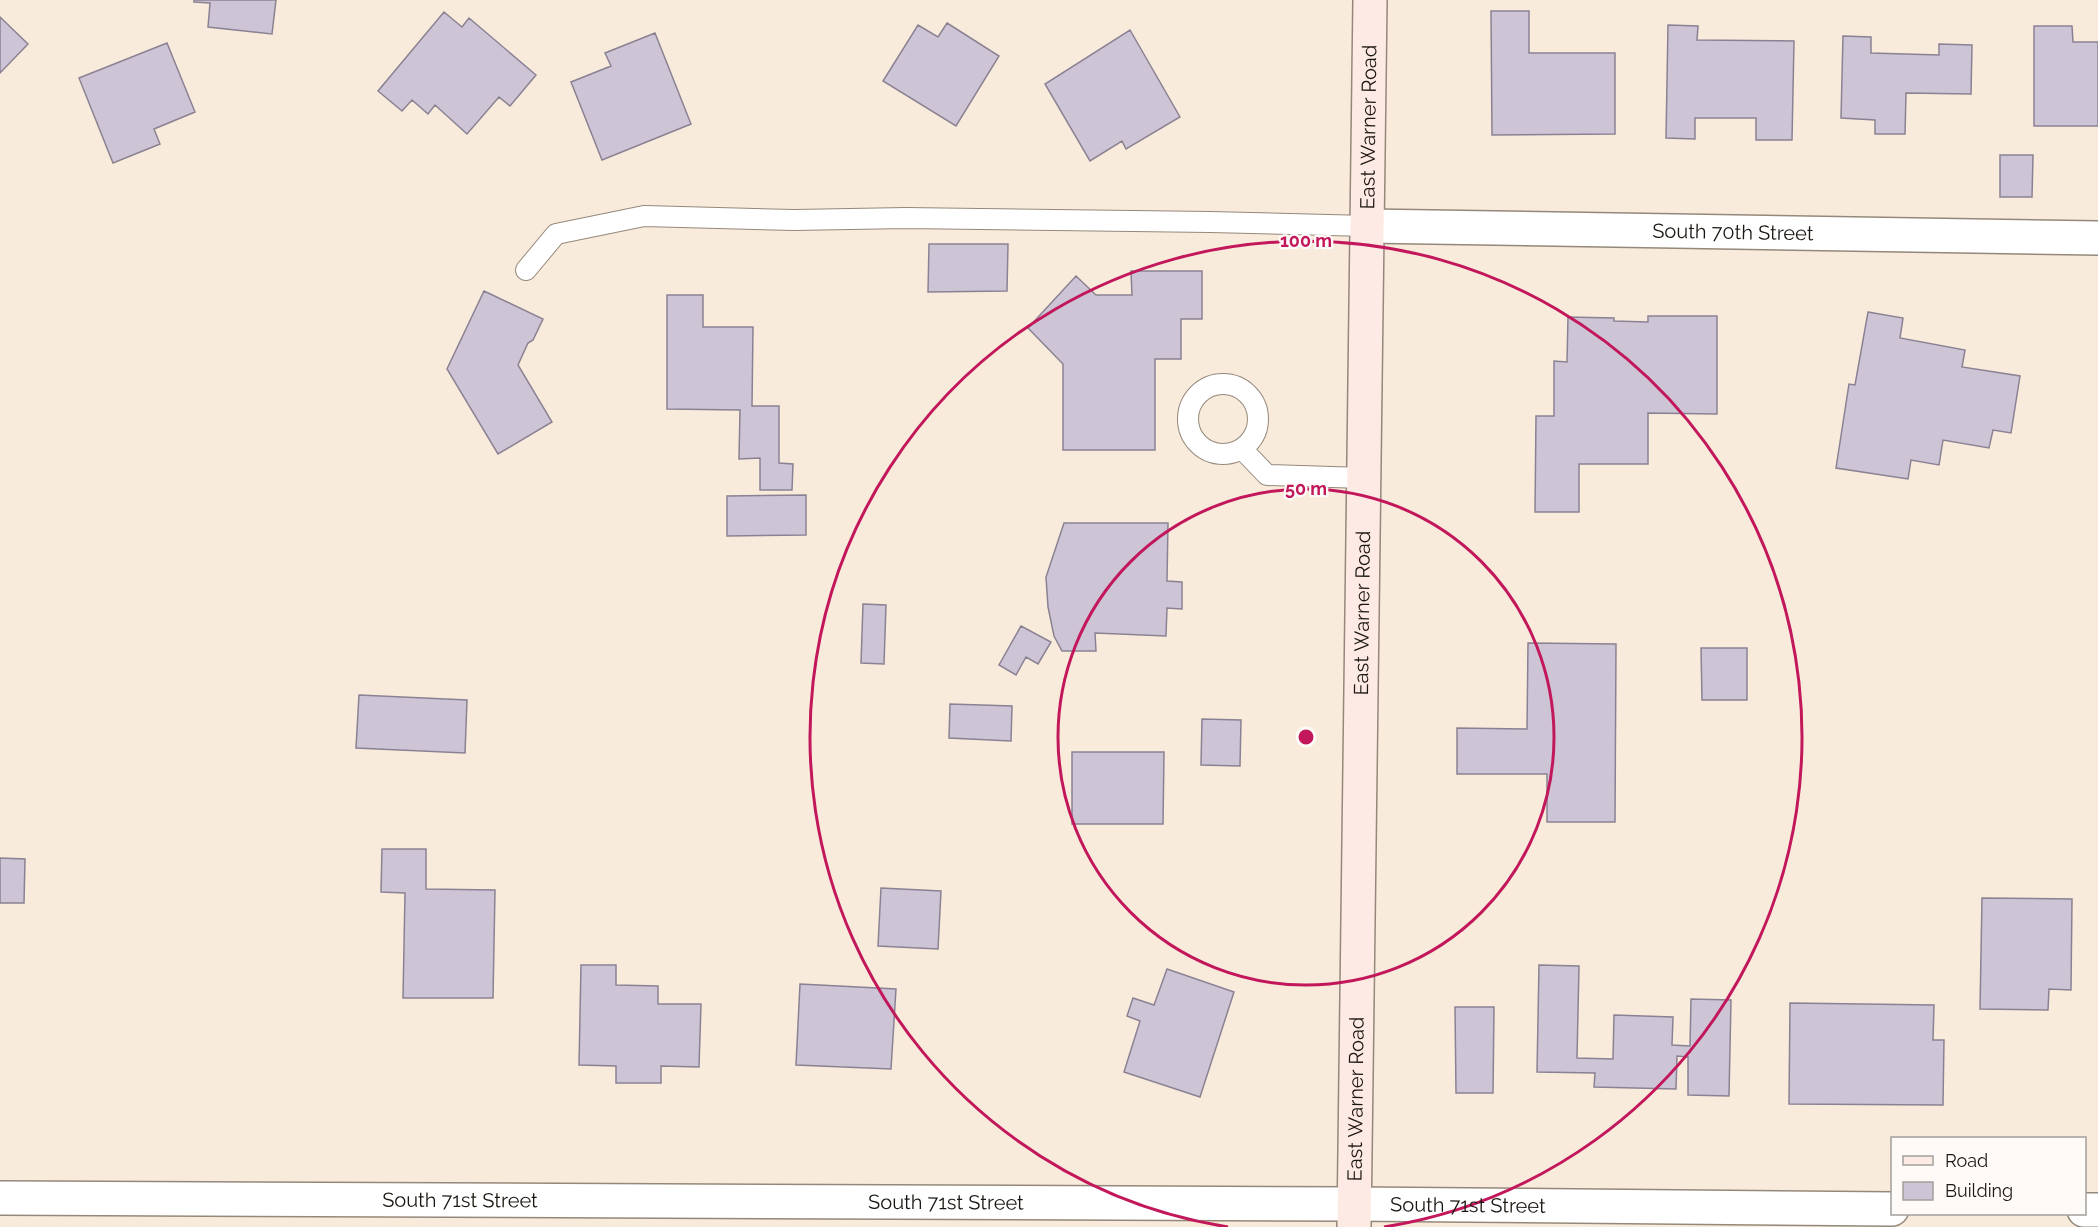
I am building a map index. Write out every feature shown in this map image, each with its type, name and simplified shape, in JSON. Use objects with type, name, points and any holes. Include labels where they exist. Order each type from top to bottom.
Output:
[{"type":"main road","name":"East Warner Road","points":[[1354,1215],[1370,0]]},
{"type":"street","name":"South 70th Street","points":[[1367,226],[2098,238]]},
{"type":"street","name":"South 71st Street","points":[[0,1198],[1354,1215],[1891,1209]]},
{"type":"lane","points":[[526,270],[556,234],[644,216],[794,220],[906,218],[1367,226]]},
{"type":"lane","points":[[1242,449],[1267,475],[1363,478]]},
{"type":"building","points":[[194,0],[276,0],[272,34],[208,27],[210,3],[194,2]]},
{"type":"building","points":[[1491,11],[1529,11],[1529,53],[1615,53],[1615,134],[1492,135]]},
{"type":"building","points":[[444,12],[462,27],[469,18],[536,75],[510,106],[499,97],[467,134],[435,105],[428,114],[412,100],[402,111],[378,91]]},
{"type":"building","points":[[0,17],[28,44],[0,73]]},
{"type":"building","points":[[947,23],[999,56],[956,126],[883,81],[918,25],[938,37]]},
{"type":"building","points":[[1668,25],[1698,26],[1697,40],[1794,41],[1792,140],[1756,140],[1756,118],[1695,118],[1695,139],[1666,138]]},
{"type":"building","points":[[2034,26],[2072,26],[2073,42],[2098,42],[2098,126],[2034,126]]},
{"type":"building","points":[[1130,30],[1180,117],[1126,149],[1122,141],[1090,161],[1045,84]]},
{"type":"building","points":[[655,33],[691,124],[602,160],[571,82],[611,66],[605,53]]},
{"type":"building","points":[[1843,36],[1871,37],[1871,53],[1939,55],[1939,44],[1972,45],[1971,94],[1906,93],[1905,134],[1875,134],[1875,120],[1841,118]]},
{"type":"building","points":[[167,43],[195,112],[154,129],[160,144],[113,163],[79,78]]},
{"type":"building","points":[[2000,155],[2033,155],[2032,197],[2000,197]]},
{"type":"building","points":[[929,244],[1008,244],[1007,291],[928,292]]},
{"type":"building","points":[[1131,271],[1202,271],[1202,319],[1181,319],[1181,359],[1155,359],[1155,450],[1063,450],[1063,364],[1028,328],[1076,276],[1096,295],[1132,295]]},
{"type":"building","points":[[484,291],[543,319],[518,365],[552,422],[498,454],[447,369]]},
{"type":"building","points":[[667,295],[703,295],[703,327],[753,327],[752,406],[779,406],[779,463],[793,464],[792,490],[760,490],[760,458],[739,459],[740,410],[667,409]]},
{"type":"building","points":[[1868,312],[1903,318],[1900,338],[1965,350],[1962,367],[2020,376],[2011,433],[1993,430],[1989,448],[1943,440],[1939,465],[1911,460],[1908,479],[1836,468],[1849,384],[1855,385]]},
{"type":"building","points":[[1648,316],[1717,316],[1717,414],[1648,413],[1648,464],[1579,464],[1579,512],[1535,512],[1536,416],[1554,416],[1554,361],[1567,362],[1568,317],[1614,318],[1614,321],[1648,322]]},
{"type":"building","points":[[806,495],[806,535],[727,536],[727,496]]},
{"type":"building","points":[[1064,523],[1168,523],[1167,581],[1182,582],[1182,609],[1167,608],[1166,636],[1095,633],[1096,651],[1062,651],[1054,636],[1048,607],[1046,577]]},
{"type":"building","points":[[863,604],[886,605],[884,664],[861,663]]},
{"type":"building","points":[[1021,626],[1051,642],[1038,664],[1026,657],[1016,675],[999,665]]},
{"type":"building","points":[[1528,643],[1616,644],[1615,822],[1547,822],[1547,774],[1457,774],[1457,728],[1527,729]]},
{"type":"building","points":[[1701,648],[1747,648],[1747,700],[1702,700]]},
{"type":"building","points":[[359,695],[467,700],[465,753],[356,748]]},
{"type":"building","points":[[950,704],[1012,706],[1011,741],[949,738]]},
{"type":"building","points":[[1202,719],[1241,720],[1240,766],[1201,765]]},
{"type":"building","points":[[1072,752],[1164,752],[1163,824],[1072,824]]},
{"type":"building","points":[[382,849],[426,849],[426,889],[495,890],[493,998],[403,998],[405,893],[381,892]]},
{"type":"building","points":[[0,858],[25,859],[24,903],[0,903]]},
{"type":"building","points":[[881,888],[941,891],[938,949],[878,946]]},
{"type":"building","points":[[1982,898],[2072,899],[2071,990],[2049,989],[2048,1010],[1980,1009]]},
{"type":"building","points":[[581,965],[616,965],[616,985],[658,986],[658,1004],[701,1004],[699,1067],[661,1066],[661,1083],[616,1083],[616,1066],[579,1065]]},
{"type":"building","points":[[1539,965],[1579,966],[1577,1058],[1613,1059],[1614,1015],[1673,1017],[1672,1045],[1690,1046],[1691,999],[1731,1000],[1729,1096],[1688,1095],[1688,1057],[1677,1056],[1676,1089],[1594,1087],[1595,1073],[1537,1072]]},
{"type":"building","points":[[1167,969],[1234,992],[1200,1097],[1124,1072],[1140,1021],[1127,1016],[1133,998],[1154,1005]]},
{"type":"building","points":[[800,984],[896,989],[891,1069],[796,1065]]},
{"type":"building","points":[[1790,1003],[1934,1005],[1933,1040],[1944,1040],[1943,1105],[1789,1104]]},
{"type":"building","points":[[1455,1007],[1494,1007],[1493,1093],[1456,1093]]}]
